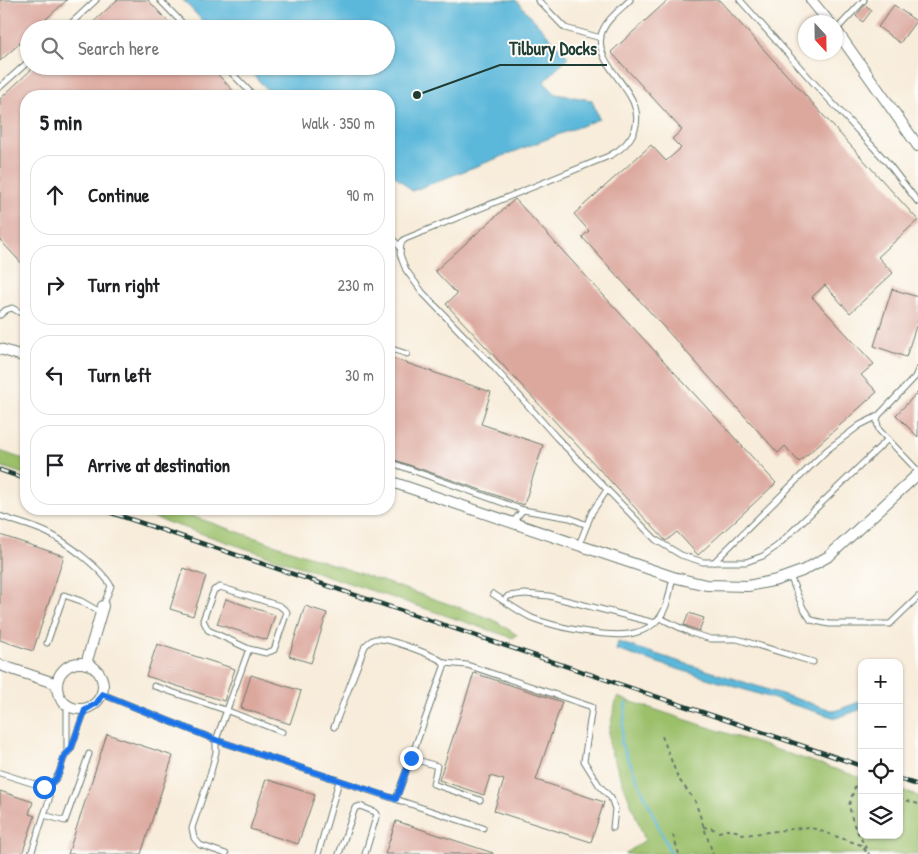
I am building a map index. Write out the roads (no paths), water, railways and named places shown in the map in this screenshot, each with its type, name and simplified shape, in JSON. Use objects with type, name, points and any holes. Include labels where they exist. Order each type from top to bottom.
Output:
[{"type":"street","points":[[811,0],[823,15]]},
{"type":"street","points":[[843,40],[918,146]]},
{"type":"street","points":[[0,349],[20,355]]},
{"type":"street","points":[[395,483],[673,578],[706,585],[748,586],[790,576],[828,556],[918,473]]},
{"type":"street","points":[[86,664],[101,609]]},
{"type":"street","points":[[86,664],[94,667],[103,680],[102,694],[97,703],[85,710],[68,706],[58,693],[57,684],[64,670],[71,665],[86,664]]},
{"type":"street","points":[[0,665],[57,684]]},
{"type":"lane","points":[[75,20],[96,0]]},
{"type":"lane","points":[[160,0],[179,20]]},
{"type":"lane","points":[[538,0],[565,28],[601,38]]},
{"type":"lane","points":[[630,0],[605,25],[601,38],[602,52],[630,96],[636,110],[636,125],[626,144],[616,152],[603,158],[411,236],[401,243],[400,247],[400,254],[406,270],[423,293],[492,364],[556,437],[656,540],[681,556],[703,562],[746,562],[763,556],[777,546],[888,439]]},
{"type":"lane","points":[[740,0],[888,162],[918,202]]},
{"type":"lane","points":[[843,22],[864,0]]},
{"type":"lane","points":[[0,88],[20,69]]},
{"type":"lane","points":[[233,75],[248,90]]},
{"type":"lane","points":[[395,242],[400,247]]},
{"type":"lane","points":[[0,315],[12,308],[20,313]]},
{"type":"lane","points":[[395,350],[406,354]]},
{"type":"lane","points":[[714,562],[827,450],[860,425],[878,416],[915,377],[918,370]]},
{"type":"lane","points":[[878,416],[879,430],[918,473]]},
{"type":"lane","points":[[395,464],[523,510],[570,518],[587,525]]},
{"type":"lane","points":[[579,545],[592,512],[607,490]]},
{"type":"lane","points":[[512,523],[523,510]]},
{"type":"lane","points":[[0,516],[48,533],[86,559],[105,576],[110,586],[101,609],[64,596],[48,643]]},
{"type":"lane","points":[[790,576],[803,608],[811,620],[829,624],[890,624],[918,597]]},
{"type":"lane","points":[[493,594],[539,621],[591,632],[616,635],[633,634],[655,623],[660,618],[673,578]]},
{"type":"lane","points":[[220,587],[280,606],[287,612],[274,650],[266,653],[249,649],[208,630],[203,620],[214,590],[220,587]]},
{"type":"lane","points":[[504,601],[508,596],[537,594],[655,623]]},
{"type":"lane","points":[[660,618],[682,630],[711,639],[737,639],[814,662]]},
{"type":"lane","points":[[334,727],[365,646],[368,642],[380,639],[435,656],[444,663],[467,665],[592,707],[584,761],[599,785],[611,798],[616,809],[613,828]]},
{"type":"lane","points":[[226,854],[200,845],[194,838],[192,828],[211,772],[216,752],[216,740],[249,649]]},
{"type":"lane","points":[[396,799],[444,663]]},
{"type":"lane","points":[[154,686],[282,732]]},
{"type":"lane","points":[[102,694],[216,740],[483,828]]},
{"type":"lane","points":[[67,753],[68,706]]},
{"type":"lane","points":[[44,787],[55,781],[67,753],[71,749],[85,710]]},
{"type":"lane","points":[[44,815],[65,821],[89,754]]},
{"type":"lane","points":[[411,758],[437,766],[433,784],[480,800]]},
{"type":"lane","points":[[0,773],[44,787],[49,795],[31,854]]},
{"type":"lane","points":[[318,854],[339,782]]},
{"type":"lane","points":[[339,854],[355,808],[360,806],[377,814],[365,854]]},
{"type":"water","points":[[183,0],[516,0],[568,57],[544,82],[556,94],[592,100],[599,119],[412,191],[395,176],[395,90],[267,90],[253,75],[395,75],[395,20],[202,20]]},
{"type":"water","points":[[618,642],[835,711],[858,702],[858,710],[836,718],[616,650]]},
{"type":"waterway","points":[[626,703],[621,743],[671,854]]},
{"type":"railway","points":[[0,470],[20,477]]},
{"type":"railway","points":[[118,515],[858,765]]},
{"type":"railway","points":[[903,780],[918,785]]},
{"type":"place","name":"Tilbury Docks","points":[[417,95]]}]
